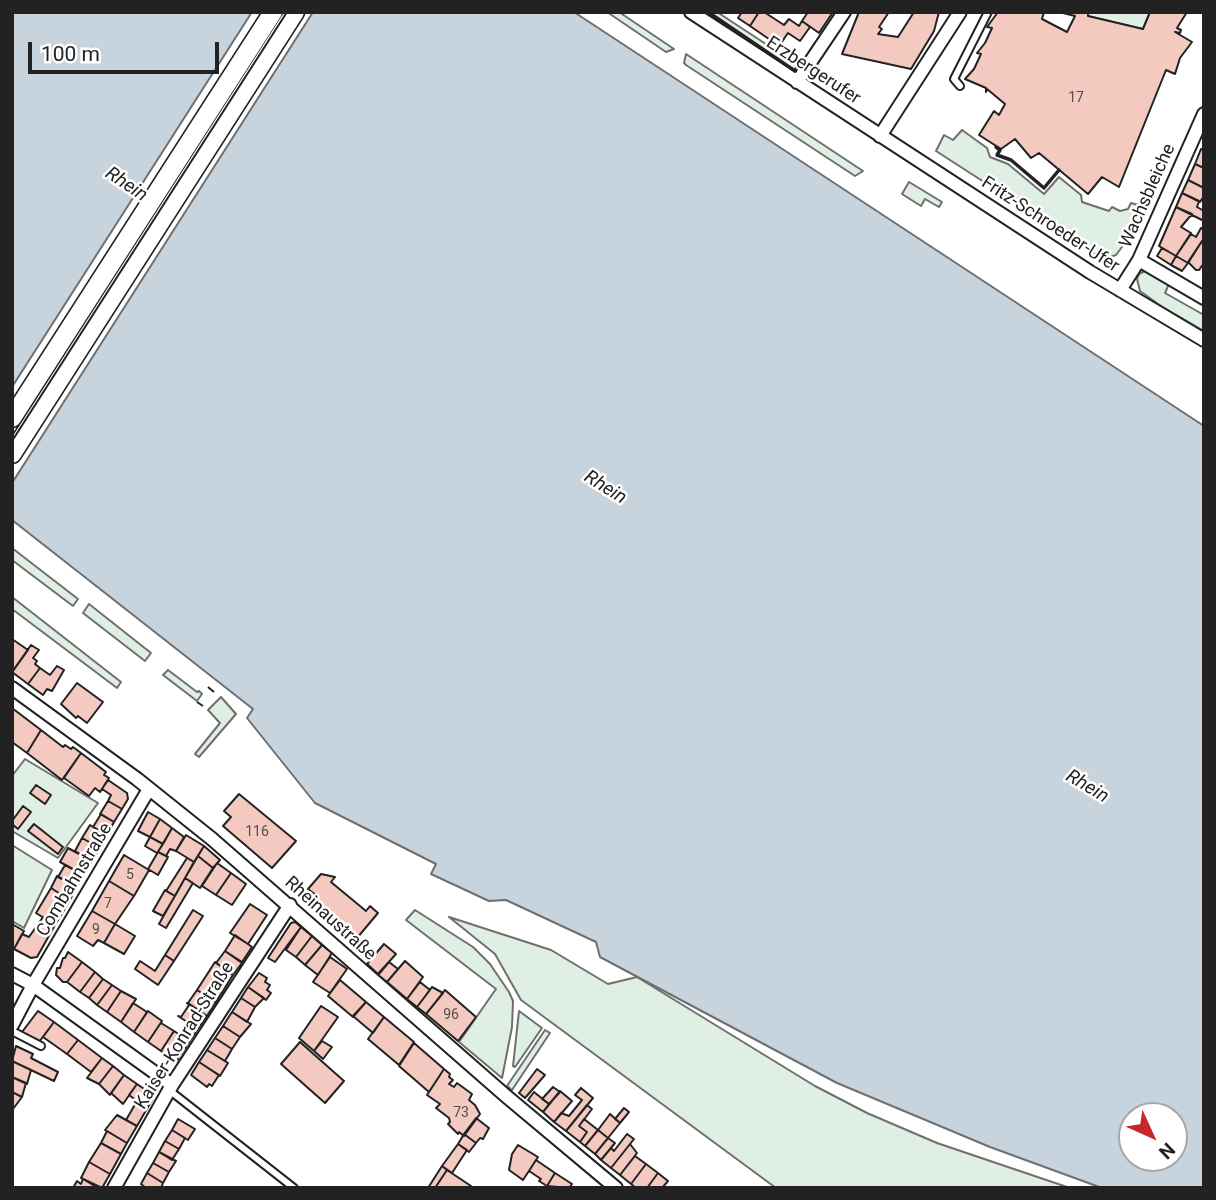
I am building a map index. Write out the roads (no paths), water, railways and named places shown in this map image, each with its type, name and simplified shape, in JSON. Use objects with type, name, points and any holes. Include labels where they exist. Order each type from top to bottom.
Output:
[{"type":"main road","points":[[12,418],[272,12]]},
{"type":"main road","points":[[12,454],[295,12]]},
{"type":"street","points":[[797,82],[844,12]]},
{"type":"street","points":[[880,136],[960,12]]},
{"type":"street","name":"Erzbergerufer","points":[[693,14],[880,136]]},
{"type":"street","name":"Wachsbleiche","points":[[1120,290],[1139,260],[1204,114]]},
{"type":"street","name":"Fritz-Schroeder-Ufer","points":[[880,136],[1120,290],[1204,340]]},
{"type":"street","name":"Fritz-Schroeder-Ufer","points":[[1139,260],[1204,298]]},
{"type":"street","name":"Rheinaustraße","points":[[12,688],[149,789],[290,905],[496,1087],[616,1188]]},
{"type":"street","name":"Combahnstraße","points":[[12,1025],[149,789]]},
{"type":"street","name":"Kaiser-Konrad-Straße","points":[[114,1188],[171,1088],[290,905]]},
{"type":"street","points":[[12,974],[33,985],[171,1088]]},
{"type":"lane","points":[[961,86],[954,79],[988,12]]},
{"type":"lane","points":[[12,1031],[41,1046]]},
{"type":"lane","points":[[171,1088],[294,1188]]},
{"type":"water","name":"Rhein","points":[[12,12],[574,12],[1204,426],[1204,1188],[1102,1188],[990,1147],[837,1083],[600,957],[596,942],[506,900],[489,901],[431,874],[436,864],[315,803],[247,718],[253,709],[12,520]]},
{"type":"tram line","points":[[12,441],[287,12]]}]
